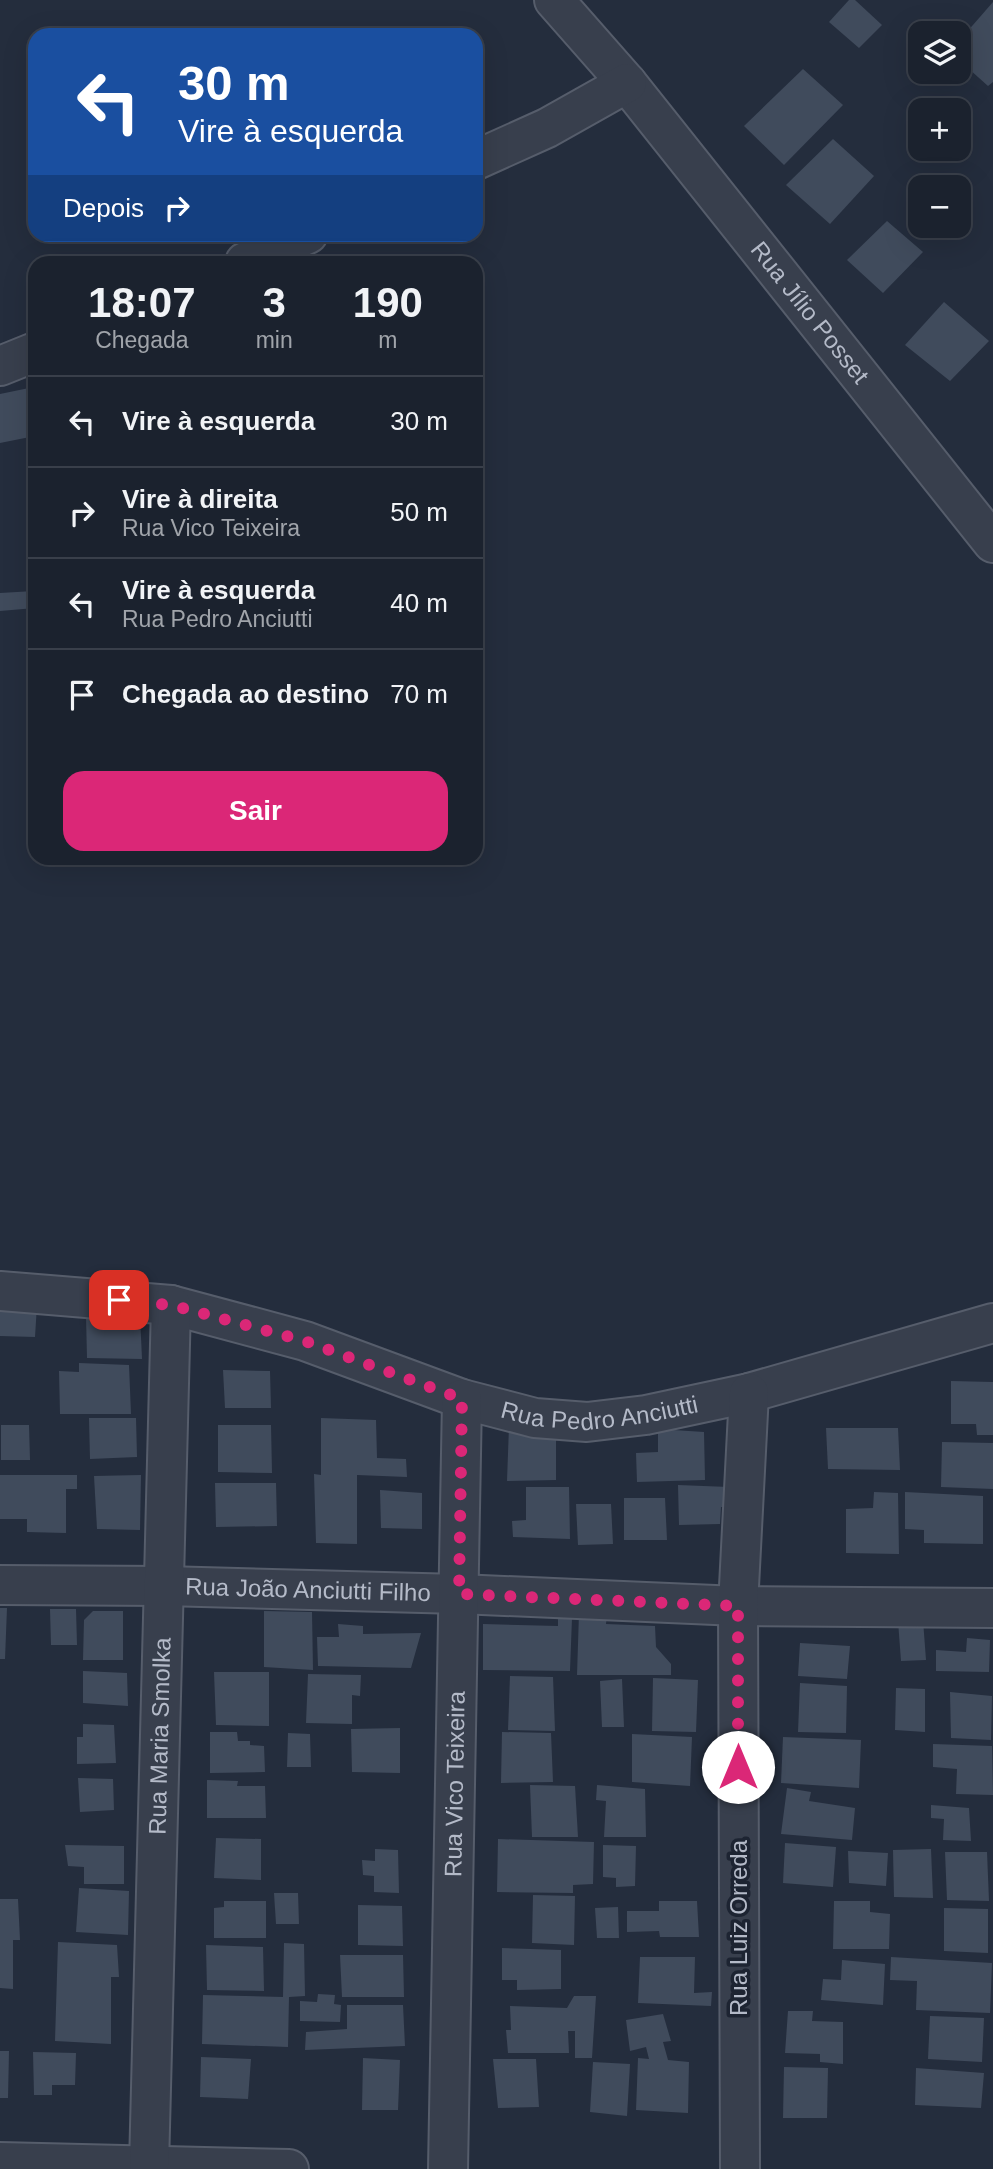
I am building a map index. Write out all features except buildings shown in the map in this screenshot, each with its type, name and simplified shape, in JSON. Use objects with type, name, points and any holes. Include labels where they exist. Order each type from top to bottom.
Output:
[{"type":"street","name":"Rua Jílio Posset","points":[[554,0],[627,83],[993,543]]},
{"type":"street","points":[[483,157],[547,128],[627,83]]},
{"type":"street","points":[[258,256],[290,242]]},
{"type":"street","points":[[0,366],[28,355]]},
{"type":"street","name":"Rua Pedro Anciutti","points":[[0,1291],[171,1305],[305,1341],[462,1399],[535,1418],[587,1422],[646,1415],[749,1393],[993,1323]]},
{"type":"street","name":"Rua Maria Smolka","points":[[149,2166],[171,1305]]},
{"type":"street","name":"Rua Luiz Orreda","points":[[740,2169],[738,1606],[749,1393]]},
{"type":"street","name":"Rua Vico Teixeira","points":[[448,2169],[462,1399]]},
{"type":"street","name":"Rua João Anciutti Filho","points":[[0,1585],[165,1586],[459,1594],[738,1606],[993,1608]]},
{"type":"street","points":[[0,2162],[289,2169]]},
{"type":"route","points":[[119,1300],[171,1305],[305,1341],[462,1399],[459,1594],[738,1606],[738,1767]]}]
